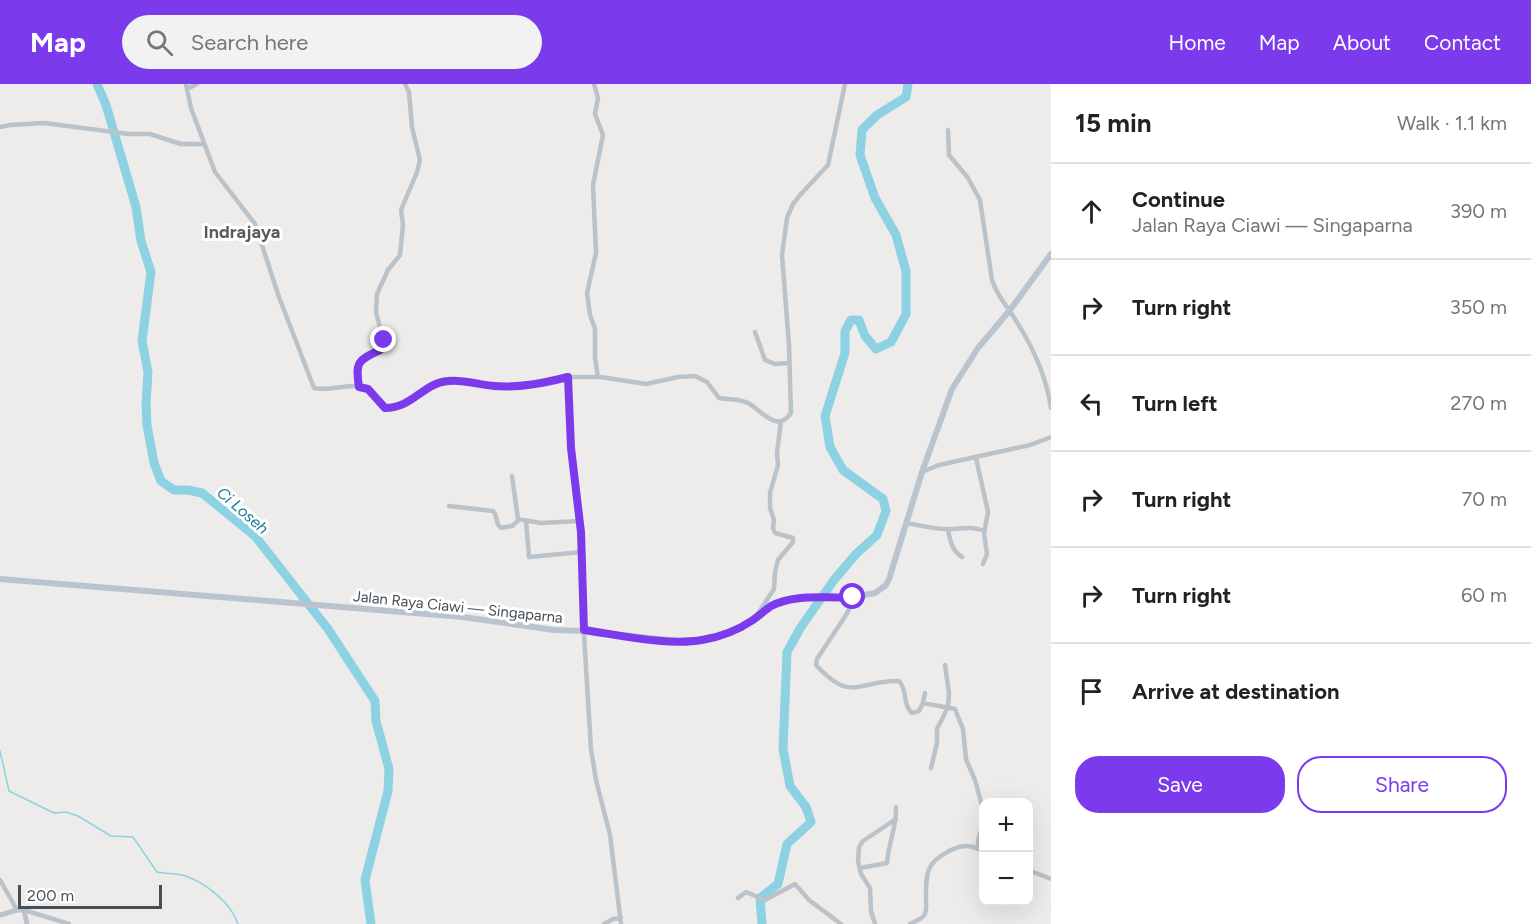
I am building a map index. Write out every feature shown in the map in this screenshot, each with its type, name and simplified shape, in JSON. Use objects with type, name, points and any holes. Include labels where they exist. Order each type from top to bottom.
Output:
[{"type":"main road","name":"Jalan Raya Ciawi — Singaparna","points":[[0,579],[463,617],[554,630],[584,630],[676,641],[723,636],[771,607],[788,600],[853,597],[875,593],[886,585],[951,389],[978,348],[1010,310],[1051,254]]},
{"type":"street","points":[[197,84],[187,86],[204,144],[215,172],[255,224],[279,297],[314,388],[322,390],[359,387],[368,389],[385,408],[396,408],[411,401],[426,389],[447,381],[517,387],[568,377],[598,377],[646,384],[695,376],[707,382],[719,398],[748,403],[769,420],[781,421],[787,419],[791,413],[782,255],[787,218],[793,204],[828,165],[845,84]]},
{"type":"street","points":[[359,387],[357,372],[361,360],[380,350],[384,344],[376,312],[377,294],[388,270],[400,255],[403,225],[401,210],[420,160],[412,127],[409,92],[405,84]]},
{"type":"street","points":[[594,84],[598,98],[595,114],[603,135],[593,185],[596,253],[587,293],[590,315],[595,329],[595,358],[598,377]]},
{"type":"street","points":[[0,127],[10,124],[44,123],[150,134],[180,144],[204,144]]},
{"type":"street","points":[[948,130],[949,155],[968,178],[980,200],[992,280],[998,297],[1010,310],[1039,366],[1051,408]]},
{"type":"street","points":[[755,332],[765,360],[778,365],[788,363]]},
{"type":"street","points":[[568,377],[571,448],[582,552],[591,749],[596,780],[610,835],[621,921],[613,920],[604,924]]},
{"type":"street","points":[[754,619],[774,589],[778,560],[793,542],[793,538],[789,536],[775,533],[770,508],[770,493],[778,465],[777,453],[781,421]]},
{"type":"street","points":[[922,472],[939,465],[1030,445],[1051,437]]},
{"type":"street","points":[[976,458],[988,512],[985,531],[987,550],[983,564]]},
{"type":"street","points":[[512,476],[516,518],[519,520],[541,523],[580,521]]},
{"type":"street","points":[[449,506],[493,512],[501,528],[512,526],[519,520]]},
{"type":"street","points":[[526,521],[529,557],[582,552]]},
{"type":"street","points":[[906,523],[948,530],[963,526],[975,527],[985,531]]},
{"type":"street","points":[[948,530],[952,546],[962,557]]},
{"type":"street","points":[[853,597],[848,612],[817,659],[816,665],[833,682],[843,687],[899,681],[904,688],[908,708],[912,713],[919,711],[925,693]]},
{"type":"street","points":[[931,768],[937,743],[937,729],[948,707],[949,693],[945,666]]},
{"type":"street","points":[[923,703],[948,707],[955,709],[958,713],[963,729],[966,759],[975,780],[979,802]]},
{"type":"street","points":[[860,868],[887,863],[896,819],[896,807]]},
{"type":"street","points":[[875,924],[870,907],[870,888],[858,861],[861,842],[896,819]]},
{"type":"street","points":[[910,924],[926,912],[926,876],[930,866],[957,847],[970,846],[979,848]]},
{"type":"street","points":[[1033,872],[1051,879]]},
{"type":"street","points":[[0,880],[17,910]]},
{"type":"street","points":[[738,898],[746,892],[760,898],[795,884],[809,900],[841,924]]},
{"type":"street","points":[[24,910],[27,924]]},
{"type":"street","points":[[0,915],[24,910],[69,924]]},
{"type":"waterway","name":"Ci Loseh","points":[[97,84],[106,105],[136,207],[141,241],[151,272],[142,341],[148,372],[147,425],[154,463],[161,481],[174,490],[202,493],[255,536],[328,629],[375,701],[376,721],[389,769],[388,791],[365,880],[371,924]]},
{"type":"waterway","points":[[762,924],[760,898],[778,884],[787,844],[811,822],[806,807],[790,786],[783,749],[787,652],[801,627],[834,580],[856,554],[877,535],[886,511],[883,499],[843,470],[830,447],[825,416],[845,353],[845,331],[851,320],[859,320],[865,336],[876,349],[891,342],[906,314],[906,271],[896,235],[875,198],[860,155],[862,130],[877,115],[906,97],[908,84]]},
{"type":"waterway","points":[[0,751],[9,791],[54,813],[66,812],[78,816],[111,836],[133,837],[157,872],[183,875],[202,884],[224,902],[238,924]]},
{"type":"district","name":"Indrajaya","points":[[242,232]]},
{"type":"route","points":[[384,340],[380,350],[361,360],[357,372],[359,387],[368,389],[385,408],[396,408],[411,401],[426,389],[447,381],[517,387],[568,377],[571,448],[581,532],[584,630],[676,641],[701,640],[723,636],[741,628],[771,607],[788,600],[853,597]]}]
